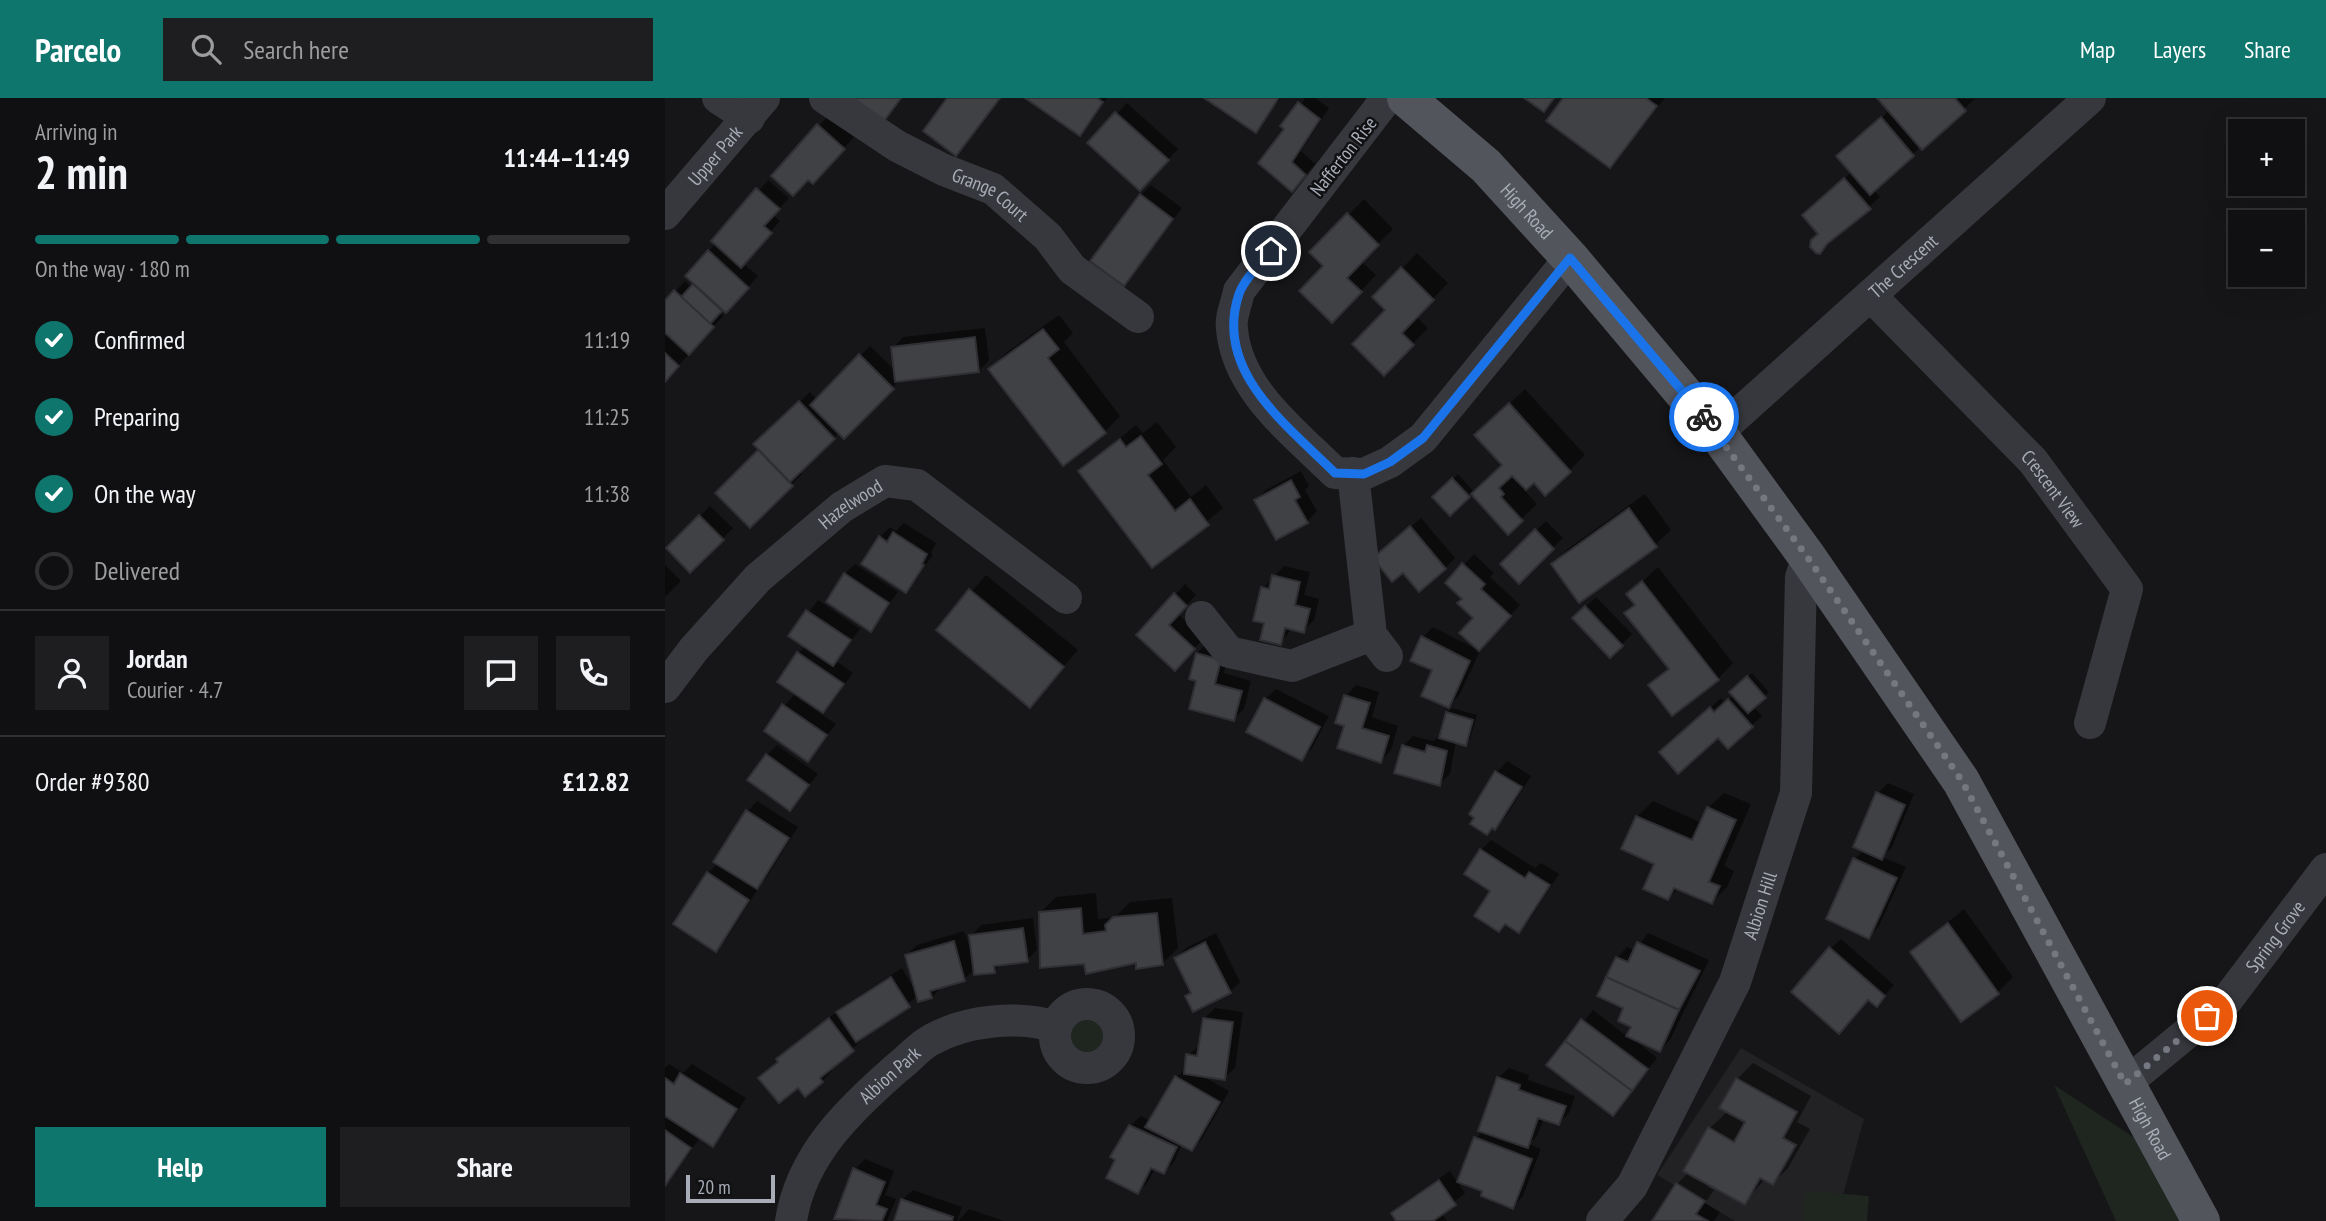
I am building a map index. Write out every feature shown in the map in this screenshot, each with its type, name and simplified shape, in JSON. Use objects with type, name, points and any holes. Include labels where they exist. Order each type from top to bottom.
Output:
[{"type":"main road","name":"High Road","points":[[1406,98],[1486,166],[1570,258],[1717,433],[1808,558],[1962,781],[2201,1221]]},
{"type":"street","points":[[718,98],[757,108]]},
{"type":"street","name":"Grange Court","points":[[825,98],[897,146],[944,170],[993,189],[1048,237],[1072,269],[1138,317]]},
{"type":"street","name":"Nafferton Rise","points":[[1353,473],[1335,473],[1264,401],[1241,369],[1231,327],[1239,291],[1388,98]]},
{"type":"street","name":"The Crescent","points":[[1717,433],[1872,297],[2090,98]]},
{"type":"street","name":"Upper Park","points":[[665,214],[757,108]]},
{"type":"street","points":[[1201,617],[1229,652],[1292,666],[1379,646],[1353,473],[1364,474],[1390,462],[1423,438],[1570,258]]},
{"type":"street","name":"Crescent View","points":[[1872,297],[2033,461],[2127,589],[2090,723]]},
{"type":"street","name":"Hazelwood","points":[[665,687],[694,649],[758,578],[842,508],[885,481],[918,485],[1066,598]]},
{"type":"street","name":"Albion Hill","points":[[1602,1221],[1632,1185],[1735,982],[1796,793],[1801,577],[1808,558]]},
{"type":"street","name":"Spring Grove","points":[[2125,1084],[2228,1000],[2326,869]]},
{"type":"street","name":"Albion Park","points":[[791,1221],[795,1193],[829,1134],[876,1087],[931,1040],[974,1025],[1033,1020],[1056,1027]]},
{"type":"shaded area","points":[[1088,1016],[1102,1021],[1107,1035],[1102,1049],[1088,1054],[1074,1049],[1069,1035],[1074,1021]]},
{"type":"shaded area","points":[[1741,1048],[1864,1119],[1841,1202],[1865,1221],[1735,1221],[1657,1175]]},
{"type":"shaded area","points":[[2054,1085],[2141,1142],[2183,1221],[2116,1221]]},
{"type":"shaded area","points":[[1805,1191],[1869,1196],[1867,1221],[1803,1221]]},
{"type":"building","points":[[853,98],[901,98],[884,121]]},
{"type":"building","points":[[947,98],[1000,98],[956,156],[923,131]]},
{"type":"building","points":[[1025,98],[1097,98],[1103,102],[1080,136]]},
{"type":"building","points":[[1204,98],[1276,98],[1278,99],[1256,133]]},
{"type":"building","points":[[1524,98],[1554,98],[1544,112]]},
{"type":"building","points":[[1563,98],[1646,98],[1657,106],[1610,168],[1546,121]]},
{"type":"building","points":[[1877,98],[1955,98],[1966,111],[1922,150]]},
{"type":"building","points":[[1298,102],[1320,119],[1292,162],[1306,175],[1292,192],[1258,163],[1284,129],[1280,126]]},
{"type":"building","points":[[1115,112],[1169,160],[1140,191],[1087,143]]},
{"type":"building","points":[[1881,117],[1914,156],[1870,195],[1836,156]]},
{"type":"building","points":[[817,124],[845,149],[813,184],[808,180],[793,196],[771,176]]},
{"type":"building","points":[[1844,178],[1871,209],[1827,244],[1820,254],[1816,253],[1810,247],[1811,240],[1818,234],[1802,215]]},
{"type":"building","points":[[756,188],[780,209],[764,226],[772,233],[741,268],[711,241]]},
{"type":"building","points":[[1140,194],[1173,219],[1124,286],[1090,261]]},
{"type":"building","points":[[1347,213],[1379,245],[1347,278],[1362,292],[1332,323],[1299,291],[1323,266],[1309,252]]},
{"type":"building","points":[[708,250],[749,288],[726,313],[685,276]]},
{"type":"building","points":[[1401,267],[1434,300],[1402,333],[1414,345],[1384,376],[1352,344],[1385,310],[1372,297]]},
{"type":"building","points":[[693,284],[722,311],[710,324],[681,297]]},
{"type":"building","points":[[674,290],[714,327],[689,355],[665,333],[665,300]]},
{"type":"building","points":[[1043,329],[1059,349],[1048,358],[1106,433],[1063,466],[988,369]]},
{"type":"building","points":[[975,337],[979,372],[895,382],[891,347]]},
{"type":"building","points":[[665,353],[679,366],[665,382]]},
{"type":"building","points":[[859,354],[894,389],[844,439],[810,405]]},
{"type":"building","points":[[799,401],[835,439],[790,482],[753,444]]},
{"type":"building","points":[[1509,403],[1571,472],[1545,496],[1534,483],[1526,490],[1512,476],[1499,488],[1504,494],[1501,497],[1523,521],[1508,535],[1471,494],[1502,465],[1474,435]]},
{"type":"building","points":[[1141,436],[1162,464],[1148,475],[1175,511],[1190,499],[1209,525],[1152,568],[1078,471],[1120,439],[1126,447]]},
{"type":"building","points":[[758,450],[793,486],[750,528],[715,493]]},
{"type":"building","points":[[1452,478],[1470,497],[1450,516],[1432,497]]},
{"type":"building","points":[[1291,480],[1300,497],[1295,500],[1308,523],[1276,540],[1254,500]]},
{"type":"building","points":[[1629,508],[1657,547],[1579,603],[1551,564]]},
{"type":"building","points":[[699,515],[724,540],[690,573],[666,548]]},
{"type":"building","points":[[1410,526],[1446,569],[1419,592],[1403,573],[1392,582],[1373,558]]},
{"type":"building","points":[[1535,529],[1554,549],[1519,584],[1500,564]]},
{"type":"building","points":[[893,532],[927,554],[922,564],[924,565],[906,593],[861,564],[879,536],[887,542]]},
{"type":"building","points":[[1462,563],[1485,584],[1481,589],[1511,616],[1479,651],[1459,633],[1473,618],[1457,603],[1462,599],[1445,583]]},
{"type":"building","points":[[844,573],[889,603],[871,632],[826,602]]},
{"type":"building","points":[[1272,575],[1300,582],[1295,605],[1310,609],[1304,633],[1285,628],[1281,645],[1260,640],[1264,623],[1253,621],[1261,587],[1269,589]]},
{"type":"building","points":[[1642,581],[1719,680],[1672,716],[1648,685],[1669,669],[1624,613],[1635,605],[1626,594]]},
{"type":"building","points":[[969,589],[1064,667],[1030,708],[936,630]]},
{"type":"building","points":[[1174,593],[1187,606],[1169,625],[1195,649],[1175,671],[1136,635]]},
{"type":"building","points":[[1585,606],[1623,646],[1610,658],[1572,618]]},
{"type":"building","points":[[806,610],[851,640],[833,666],[788,636]]},
{"type":"building","points":[[1421,636],[1470,661],[1449,708],[1421,696],[1432,670],[1410,661]]},
{"type":"building","points":[[797,652],[844,684],[823,713],[777,682]]},
{"type":"building","points":[[1196,653],[1221,660],[1215,684],[1242,691],[1234,721],[1189,709],[1196,681],[1189,679]]},
{"type":"building","points":[[1747,676],[1766,698],[1748,713],[1729,692]]},
{"type":"building","points":[[1344,695],[1370,703],[1362,728],[1389,736],[1381,763],[1337,748],[1344,726],[1335,723]]},
{"type":"building","points":[[1264,698],[1320,727],[1302,761],[1246,732]]},
{"type":"building","points":[[1728,699],[1753,727],[1728,749],[1718,738],[1678,774],[1659,752],[1710,707],[1714,712]]},
{"type":"building","points":[[782,704],[827,735],[808,762],[764,731]]},
{"type":"building","points":[[1446,712],[1473,720],[1466,746],[1439,738]]},
{"type":"building","points":[[1402,745],[1425,752],[1427,745],[1447,751],[1440,786],[1394,773]]},
{"type":"building","points":[[766,754],[809,785],[790,811],[747,780]]},
{"type":"building","points":[[1495,771],[1522,787],[1495,830],[1492,828],[1487,835],[1470,824],[1474,818],[1469,814]]},
{"type":"building","points":[[1876,792],[1905,805],[1882,860],[1853,847]]},
{"type":"building","points":[[1707,807],[1736,820],[1709,882],[1720,886],[1712,904],[1674,888],[1668,900],[1643,889],[1654,864],[1621,849],[1636,816],[1692,840]]},
{"type":"building","points":[[746,810],[789,838],[757,889],[713,862]]},
{"type":"building","points":[[1480,849],[1525,878],[1529,872],[1550,885],[1519,933],[1505,924],[1499,932],[1474,916],[1490,891],[1464,874]]},
{"type":"building","points":[[1853,858],[1897,878],[1869,939],[1826,919]]},
{"type":"building","points":[[707,872],[749,900],[716,952],[673,924]]},
{"type":"building","points":[[1081,908],[1083,934],[1106,931],[1105,925],[1113,917],[1157,913],[1163,965],[1136,969],[1136,963],[1086,974],[1084,964],[1040,968],[1039,912]]},
{"type":"building","points":[[1948,923],[1999,994],[1961,1022],[1910,952]]},
{"type":"building","points":[[1023,928],[1028,962],[994,966],[995,973],[974,975],[969,935]]},
{"type":"building","points":[[954,941],[965,981],[930,991],[932,998],[918,1002],[905,955]]},
{"type":"building","points":[[1205,942],[1231,993],[1193,1012],[1185,996],[1191,993],[1174,958]]},
{"type":"building","points":[[1637,942],[1700,971],[1679,1010],[1606,977],[1616,957],[1628,962]]},
{"type":"building","points":[[1829,947],[1885,996],[1877,1007],[1868,1000],[1839,1034],[1791,992]]},
{"type":"building","points":[[891,977],[910,1007],[856,1042],[836,1012]]},
{"type":"building","points":[[1606,977],[1679,1010],[1660,1052],[1626,1036],[1631,1027],[1618,1021],[1623,1008],[1597,996]]},
{"type":"building","points":[[829,1018],[854,1051],[820,1078],[823,1082],[805,1097],[798,1088],[779,1103],[758,1078],[778,1062],[776,1059]]},
{"type":"building","points":[[1203,1018],[1233,1022],[1225,1080],[1184,1074],[1186,1054],[1197,1056]]},
{"type":"building","points":[[1581,1019],[1648,1069],[1632,1091],[1565,1041]]},
{"type":"building","points":[[1565,1041],[1632,1091],[1613,1116],[1546,1065]]},
{"type":"building","points":[[680,1073],[737,1109],[713,1147],[665,1116],[665,1078],[674,1084]]},
{"type":"building","points":[[1175,1076],[1220,1102],[1192,1151],[1145,1127]]},
{"type":"building","points":[[1497,1077],[1520,1085],[1519,1090],[1566,1106],[1559,1125],[1538,1118],[1528,1148],[1478,1131]]},
{"type":"building","points":[[1736,1078],[1797,1112],[1783,1138],[1796,1145],[1773,1185],[1760,1178],[1745,1205],[1683,1171],[1708,1127],[1734,1142],[1745,1122],[1719,1108]]},
{"type":"building","points":[[1129,1125],[1177,1147],[1164,1174],[1151,1168],[1138,1194],[1106,1178],[1115,1160],[1110,1157]]},
{"type":"building","points":[[665,1130],[691,1148],[665,1186]]},
{"type":"building","points":[[1474,1137],[1532,1159],[1513,1209],[1481,1196],[1482,1191],[1457,1182]]},
{"type":"building","points":[[853,1168],[885,1182],[876,1205],[887,1209],[882,1221],[834,1219]]},
{"type":"building","points":[[1439,1180],[1456,1205],[1433,1221],[1396,1221],[1391,1213]]},
{"type":"building","points":[[1676,1183],[1705,1201],[1696,1214],[1708,1221],[1652,1221]]},
{"type":"building","points":[[901,1199],[953,1217],[952,1221],[894,1221]]},
{"type":"way so far","points":[[1704,417],[1808,558],[1962,781],[2125,1084],[2207,1016]]},
{"type":"route","points":[[1271,251],[1239,291],[1231,327],[1241,369],[1264,401],[1335,473],[1364,474],[1390,462],[1423,438],[1570,258],[1704,417]]}]
